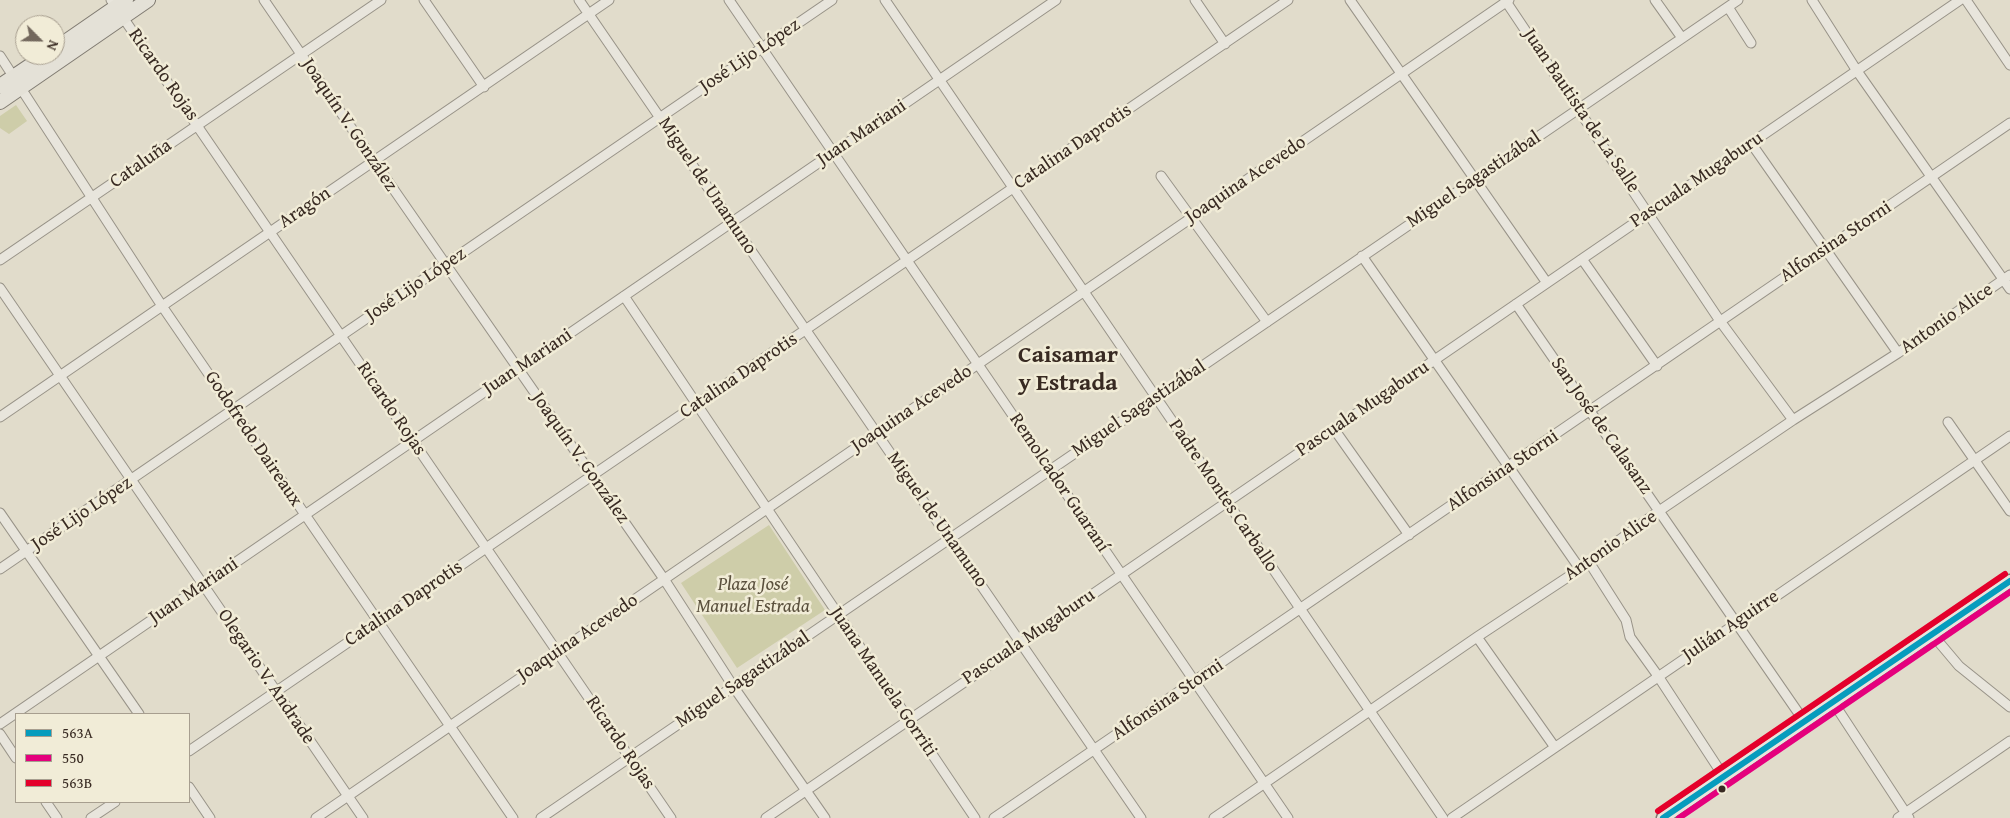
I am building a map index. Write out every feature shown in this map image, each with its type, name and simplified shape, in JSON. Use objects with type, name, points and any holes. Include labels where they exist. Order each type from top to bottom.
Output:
[{"type":"main road","points":[[65,42],[119,6],[148,0]]},
{"type":"main road","points":[[0,86],[17,82],[119,6]]},
{"type":"main road","points":[[0,102],[35,65]]},
{"type":"main road","points":[[1663,818],[2010,581]]},
{"type":"street","name":"Joaquín V. González","points":[[264,0],[445,265],[664,579],[733,686],[825,818]]},
{"type":"street","name":"Cataluña","points":[[0,260],[381,0]]},
{"type":"street","points":[[424,0],[484,87]]},
{"type":"street","name":"Miguel de Unamuno","points":[[579,0],[1141,818]]},
{"type":"street","name":"Aragón","points":[[0,416],[610,0]]},
{"type":"street","name":"Remolcador Guaraní","points":[[729,0],[1288,818]]},
{"type":"street","name":"José Lijo López","points":[[0,570],[832,0]]},
{"type":"street","name":"Padre Montes Carballo","points":[[885,0],[1443,818]]},
{"type":"street","name":"Juan Mariani","points":[[16,713],[940,80],[1044,4],[1056,0]]},
{"type":"street","points":[[1195,0],[1224,44]]},
{"type":"street","name":"Catalina Daprotis","points":[[190,751],[1288,0]]},
{"type":"street","points":[[1350,0],[1547,283]]},
{"type":"street","points":[[1655,0],[1682,38]]},
{"type":"street","name":"Miguel Sagastizábal","points":[[541,818],[1738,0]]},
{"type":"street","points":[[1812,0],[1857,71],[1932,178],[2007,277],[2010,290]]},
{"type":"street","name":"Pascuala Mugaburu","points":[[766,818],[1960,0]]},
{"type":"street","points":[[1966,0],[2010,65]]},
{"type":"street","name":"Joaquina Acevedo","points":[[316,818],[1506,1]]},
{"type":"street","name":"Juan Bautista de La Salle","points":[[1506,1],[1720,320],[1793,420]]},
{"type":"street","name":"Ricardo Rojas","points":[[119,6],[197,125],[672,818]]},
{"type":"street","points":[[1728,7],[1751,43]]},
{"type":"street","name":"Godofredo Daireaux","points":[[0,56],[162,306],[513,818]]},
{"type":"street","name":"Alfonsina Storni","points":[[994,818],[1510,467],[1657,366],[1720,320],[1932,178],[2010,123]]},
{"type":"street","points":[[1751,144],[1898,353]]},
{"type":"street","points":[[1160,176],[1266,322]]},
{"type":"street","points":[[1362,256],[1580,569]]},
{"type":"street","points":[[1582,259],[1657,366]]},
{"type":"street","name":"Antonio Alice","points":[[1214,818],[1477,637],[1580,569],[1659,511],[1793,420],[1898,353],[2007,277]]},
{"type":"street","name":"Olegario V. Andrade","points":[[0,288],[362,818]]},
{"type":"street","name":"Juana Manuela Gorriti","points":[[624,296],[975,818]]},
{"type":"street","name":"San José de Calasanz","points":[[1516,304],[1804,721]]},
{"type":"street","points":[[1948,422],[2010,511]]},
{"type":"street","points":[[1334,429],[1409,535]]},
{"type":"street","name":"Julián Aguirre","points":[[1452,818],[1554,746],[2010,436]]},
{"type":"street","points":[[0,513],[137,713]]},
{"type":"street","points":[[1589,562],[1626,620],[1630,637],[1658,676],[1724,777]]},
{"type":"street","points":[[1932,634],[1959,666],[2010,707]]},
{"type":"street","points":[[1477,637],[1554,746]]},
{"type":"street","points":[[1833,702],[1905,816],[2010,741]]},
{"type":"street","name":"Juan Mariani","points":[[0,724],[15,714]]},
{"type":"street","points":[[0,734],[15,756]]},
{"type":"street","points":[[190,788],[210,818]]},
{"type":"street","points":[[47,803],[57,818]]},
{"type":"street","points":[[92,818],[114,803]]},
{"type":"green space","points":[[16,105],[27,121],[9,134],[0,128],[0,116]]},
{"type":"green space","name":"Plaza José Manuel Estrada","points":[[769,525],[825,610],[737,668],[681,583]]},
{"type":"transit line","name":"563B","points":[[1658,811],[2005,574]]},
{"type":"transit line","name":"563A","points":[[1663,818],[2010,581]]},
{"type":"transit line","name":"550","points":[[1679,818],[2010,592]]},
{"type":"district","name":"Caisamar y Estrada","points":[[1068,370]]}]
